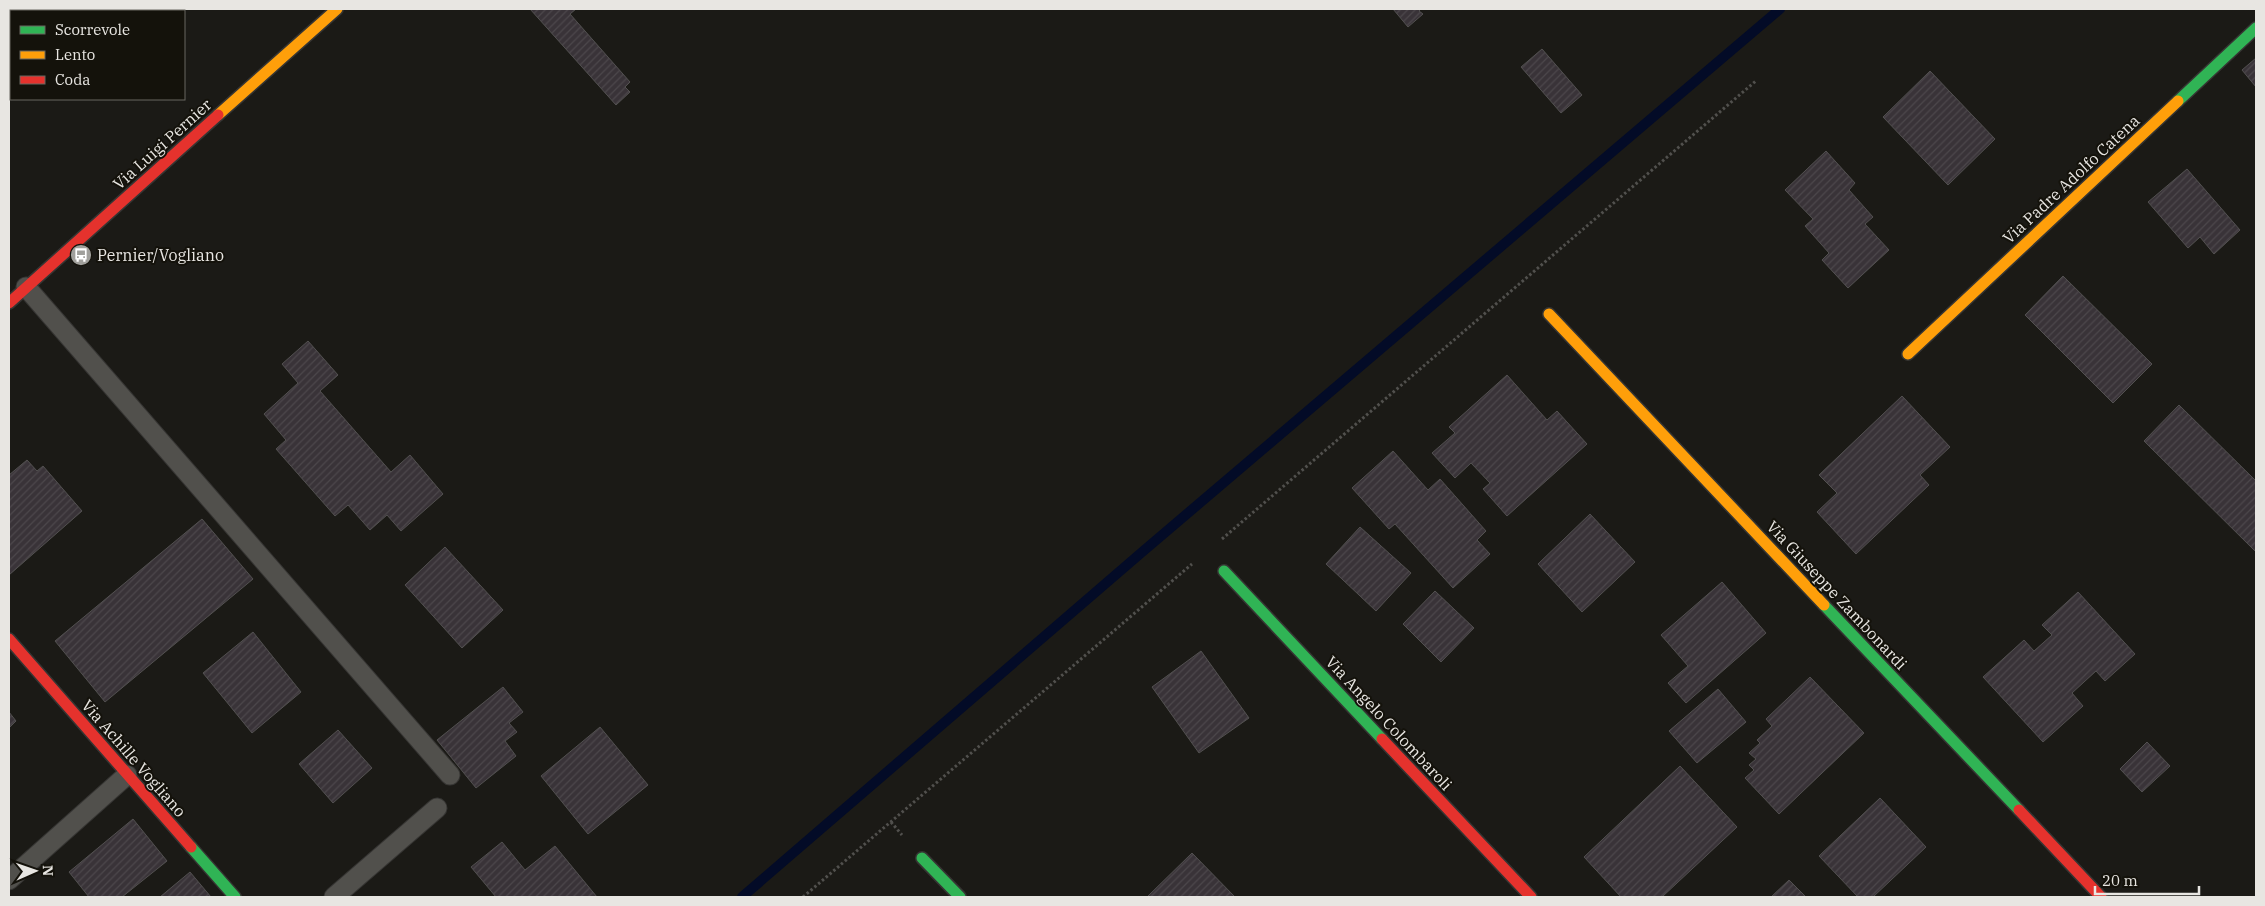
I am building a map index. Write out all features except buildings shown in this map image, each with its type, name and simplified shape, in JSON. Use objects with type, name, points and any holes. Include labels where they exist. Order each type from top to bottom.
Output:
[{"type":"street","name":"Via Luigi Pernier","points":[[9,303],[337,9]]},
{"type":"street","name":"Via Padre Adolfo Catena","points":[[1908,354],[2256,28]]},
{"type":"street","name":"Via Giuseppe Zambonardi","points":[[1549,314],[2101,897]]},
{"type":"street","name":"Via Angelo Colombaroli","points":[[1224,571],[1530,897]]},
{"type":"street","name":"Via Achille Vogliano","points":[[9,639],[235,897]]},
{"type":"street","points":[[922,858],[960,897]]},
{"type":"lane","points":[[26,287],[450,775]]},
{"type":"lane","points":[[9,880],[127,775]]},
{"type":"lane","points":[[334,897],[438,808]]},
{"type":"path","points":[[1215,544],[1757,80]]},
{"type":"path","points":[[803,897],[1193,564]]},
{"type":"waterway","points":[[742,897],[1141,553],[1780,9]]},
{"type":"traffic: fast","points":[[2178,101],[2256,28]]},
{"type":"traffic: fast","points":[[1224,571],[1382,739]]},
{"type":"traffic: fast","points":[[1824,605],[2019,810]]},
{"type":"traffic: fast","points":[[191,847],[235,897]]},
{"type":"traffic: fast","points":[[922,858],[960,897]]},
{"type":"traffic: slow","points":[[218,115],[337,9]]},
{"type":"traffic: slow","points":[[1908,354],[2178,101]]},
{"type":"traffic: slow","points":[[1549,314],[1824,605]]},
{"type":"traffic: jam","points":[[9,303],[218,115]]},
{"type":"traffic: jam","points":[[9,639],[191,847]]},
{"type":"traffic: jam","points":[[1382,739],[1531,897]]},
{"type":"traffic: jam","points":[[2019,810],[2101,897]]},
{"type":"place","name":"Pernier/Vogliano","points":[[81,255]]}]
